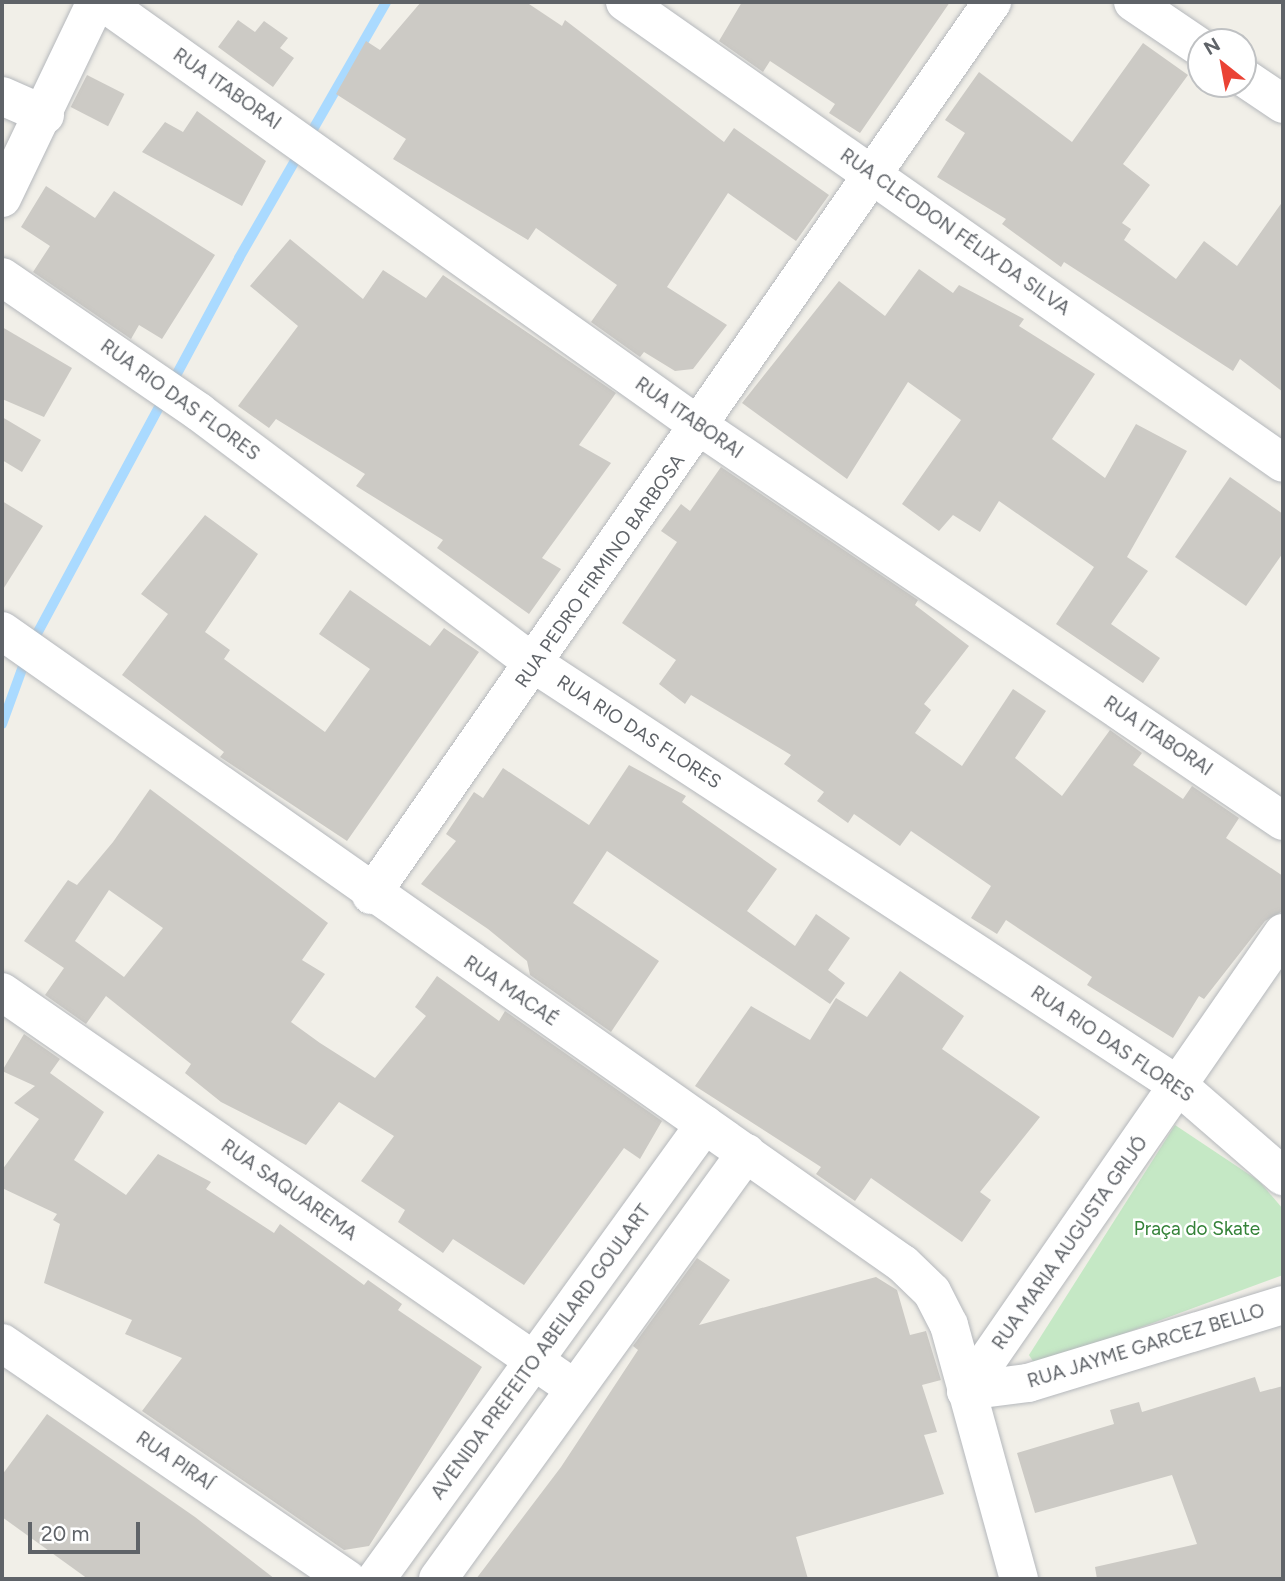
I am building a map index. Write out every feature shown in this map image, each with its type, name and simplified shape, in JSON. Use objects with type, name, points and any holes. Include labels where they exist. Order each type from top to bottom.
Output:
[{"type":"street","points":[[2,198],[96,2]]},
{"type":"street","name":"RUA ITABORAI","points":[[103,2],[702,428],[1283,821]]},
{"type":"street","name":"RUA CLEODON FÉLIX DA SILVA","points":[[625,2],[1283,463]]},
{"type":"street","name":"RUA PEDRO FIRMINO BARBOSA","points":[[371,895],[702,428],[992,2]]},
{"type":"street","points":[[1133,2],[1187,39]]},
{"type":"street","points":[[1257,86],[1283,104]]},
{"type":"street","points":[[2,96],[44,115]]},
{"type":"street","name":"RUA RIO DAS FLORES","points":[[2,277],[199,412],[533,663],[1179,1086],[1283,1176]]},
{"type":"street","name":"RUA MACAÉ","points":[[2,631],[371,895],[746,1153],[932,1292],[949,1325],[966,1391]]},
{"type":"street","name":"RUA MARIA AUGUSTA GRIJÓ","points":[[966,1391],[1283,933]]},
{"type":"street","name":"RUA SAQUAREMA","points":[[16,1002],[575,1389]]},
{"type":"street","name":"AVENIDA PREFEITO ABEILARD GOULART","points":[[376,1579],[705,1125]]},
{"type":"street","points":[[438,1579],[746,1153]]},
{"type":"street","name":"RUA JAYME GARCEZ BELLO","points":[[966,1391],[1028,1383],[1283,1304]]},
{"type":"street","name":"RUA PIRAÍ","points":[[15,1353],[347,1579]]},
{"type":"street","points":[[966,1391],[1019,1579]]},
{"type":"green space","name":"Praça do Skate","points":[[1175,1125],[1259,1181],[1283,1209],[1283,1275],[1036,1366],[1029,1355]]},
{"type":"building","points":[[421,2],[526,2],[562,26],[565,20],[724,142],[734,128],[829,195],[796,241],[728,193],[667,287],[727,325],[693,369],[675,371],[644,352],[640,357],[591,322],[617,285],[536,228],[528,240],[393,159],[406,139],[336,94],[366,41],[380,50]]},
{"type":"building","points":[[742,2],[950,2],[860,133],[829,113],[835,104],[770,61],[763,72],[719,41]]},
{"type":"building","points":[[238,20],[255,32],[264,21],[288,38],[280,48],[294,58],[273,87],[218,47]]},
{"type":"building","points":[[1143,43],[1187,74],[1123,164],[1150,185],[1122,223],[1131,229],[1124,240],[1176,279],[1204,241],[1237,266],[1283,201],[1283,392],[1240,359],[1233,371],[1064,262],[1061,267],[1002,224],[1006,219],[937,177],[965,133],[945,120],[979,72],[1072,142]]},
{"type":"building","points":[[87,75],[124,94],[108,126],[71,107]]},
{"type":"building","points":[[197,111],[266,161],[242,206],[142,152],[165,122],[183,132]]},
{"type":"building","points":[[46,186],[95,218],[114,191],[215,255],[162,339],[139,325],[131,339],[33,272],[50,246],[21,227]]},
{"type":"building","points":[[290,239],[363,299],[383,270],[426,298],[443,275],[616,393],[579,445],[611,463],[542,558],[561,569],[529,614],[437,548],[443,540],[356,486],[365,474],[276,419],[269,428],[238,406],[298,326],[250,286]]},
{"type":"building","points":[[919,269],[953,293],[959,285],[1024,319],[1019,326],[1095,374],[1052,439],[1105,478],[1136,424],[1187,451],[1127,557],[1148,571],[1111,624],[1160,658],[1143,683],[1056,624],[1094,567],[999,501],[980,532],[953,515],[939,531],[902,504],[961,420],[908,382],[847,479],[742,403],[839,281],[885,316]]},
{"type":"building","points":[[2,327],[72,368],[44,417],[2,399]]},
{"type":"building","points":[[2,417],[41,440],[22,472],[2,460]]},
{"type":"building","points":[[721,467],[918,600],[915,605],[969,646],[924,704],[931,710],[915,733],[962,766],[1013,689],[1046,711],[1015,758],[1062,796],[1110,730],[1142,753],[1133,765],[1183,799],[1192,786],[1239,818],[1226,838],[1283,876],[1283,911],[1265,921],[1204,999],[1199,996],[1173,1038],[1087,985],[1092,977],[1006,920],[997,934],[971,918],[991,886],[911,831],[900,846],[854,814],[848,823],[817,801],[824,792],[784,764],[791,755],[691,695],[685,704],[659,684],[676,660],[622,623],[677,542],[661,531],[681,504],[690,511]]},
{"type":"building","points":[[1230,477],[1283,514],[1283,553],[1246,606],[1175,557]]},
{"type":"building","points":[[2,501],[43,526],[2,591]]},
{"type":"building","points":[[205,515],[258,554],[205,632],[230,650],[224,659],[325,732],[370,669],[319,634],[350,590],[430,646],[444,628],[479,652],[347,841],[220,757],[224,752],[122,675],[168,614],[141,594]]},
{"type":"building","points":[[629,765],[686,796],[682,802],[777,869],[747,911],[795,946],[816,914],[850,938],[828,970],[845,983],[830,1004],[607,851],[573,903],[659,961],[611,1032],[530,975],[527,961],[488,929],[421,884],[456,841],[446,834],[474,792],[483,798],[503,768],[589,825]]},
{"type":"building","points":[[150,789],[328,923],[302,960],[325,974],[291,1022],[375,1078],[426,1016],[415,1007],[437,976],[499,1021],[505,1011],[662,1121],[640,1159],[624,1148],[524,1285],[453,1239],[443,1253],[398,1222],[405,1210],[361,1181],[394,1136],[339,1102],[306,1145],[221,1102],[185,1073],[191,1064],[106,996],[86,1024],[45,995],[64,968],[24,941],[68,880],[77,885],[113,842]],"holes":[[[109,890],[163,928],[124,977],[75,941]]]},
{"type":"building","points":[[900,971],[964,1016],[942,1049],[1040,1117],[980,1192],[991,1200],[962,1242],[871,1178],[855,1201],[816,1174],[821,1167],[695,1086],[751,1006],[810,1040],[836,998],[867,1017]]},
{"type":"building","points":[[24,1034],[60,1059],[50,1073],[104,1112],[74,1160],[126,1195],[158,1154],[211,1182],[206,1189],[274,1233],[280,1224],[364,1285],[368,1280],[402,1304],[398,1310],[482,1367],[369,1546],[344,1550],[142,1411],[182,1358],[125,1334],[132,1320],[44,1283],[60,1224],[53,1220],[57,1214],[2,1188],[2,1170],[39,1119],[14,1103],[35,1086],[2,1071]]},
{"type":"building","points":[[697,1258],[730,1280],[699,1325],[876,1277],[897,1290],[910,1335],[926,1331],[941,1380],[922,1385],[937,1432],[924,1435],[944,1494],[796,1537],[808,1579],[476,1579],[561,1467],[638,1350],[633,1346]]},
{"type":"building","points":[[1255,1377],[1260,1392],[1283,1386],[1283,1579],[1097,1579],[1095,1567],[1197,1544],[1172,1475],[1035,1513],[1017,1453],[1114,1424],[1110,1410],[1139,1402],[1142,1412]]},
{"type":"building","points":[[47,1414],[195,1517],[275,1579],[88,1579],[2,1517],[2,1475]]},
{"type":"waterway","points":[[32,643],[239,258],[386,2]]},
{"type":"waterway","points":[[2,724],[26,658]]}]
